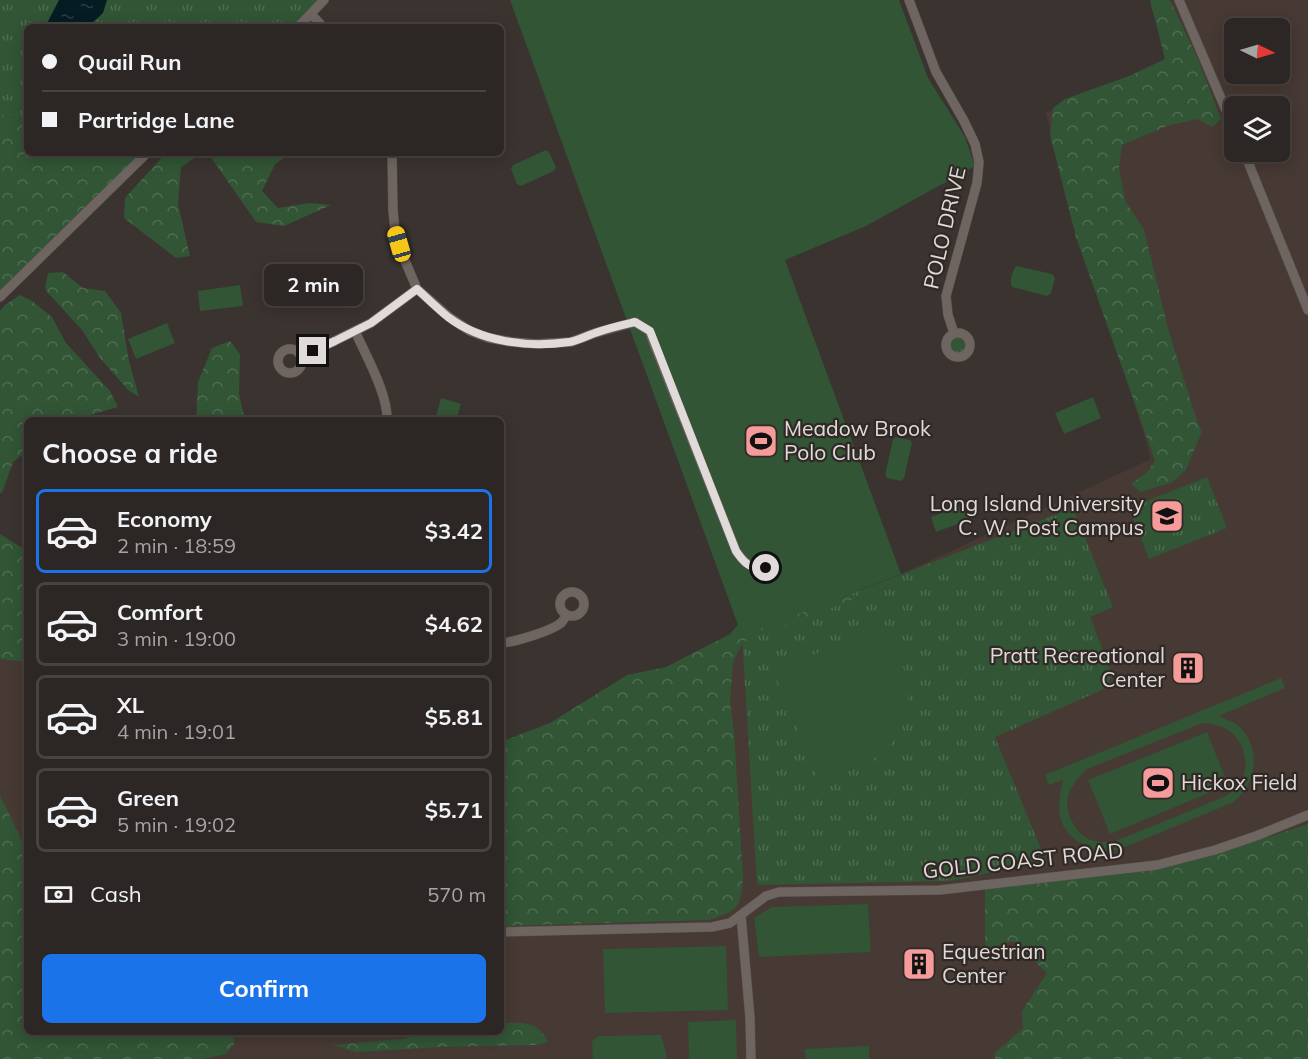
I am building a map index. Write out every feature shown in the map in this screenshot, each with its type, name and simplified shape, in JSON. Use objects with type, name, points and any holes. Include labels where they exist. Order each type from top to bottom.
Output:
[{"type":"street","points":[[301,24],[324,0]]},
{"type":"street","name":"POLO DRIVE","points":[[909,0],[936,72],[975,144],[979,162],[977,183],[946,296],[948,315],[954,333]]},
{"type":"street","points":[[1179,0],[1224,106]]},
{"type":"street","points":[[311,14],[320,24]]},
{"type":"street","points":[[0,297],[144,156]]},
{"type":"street","points":[[392,156],[395,231],[417,289],[449,317],[470,331],[489,338],[536,344],[571,342],[635,322],[650,331],[736,551],[743,562],[749,566],[760,568],[777,563]]},
{"type":"street","points":[[1248,162],[1308,310]]},
{"type":"street","points":[[302,357],[371,323],[417,289]]},
{"type":"street","points":[[355,331],[381,389],[387,417]]},
{"type":"street","points":[[504,642],[550,628],[562,622],[567,615]]},
{"type":"street","name":"GOLD COAST ROAD","points":[[504,933],[712,927],[730,922],[766,896],[779,892],[940,890],[1156,865],[1215,850],[1308,815]]},
{"type":"street","points":[[741,915],[751,1029],[751,1059]]},
{"type":"shaded area","name":"Long Island University C. W. Post Campus","points":[[1152,0],[1308,0],[1308,1048],[1297,1059],[0,1059],[0,586],[24,594],[24,1035],[504,1035],[504,757],[742,636],[901,574],[1151,459],[1077,209],[1045,113],[1174,60]]},
{"type":"green space","points":[[0,0],[324,0],[301,24],[24,24],[24,119],[0,115]]},
{"type":"green space","name":"Meadow Brook Polo Club","points":[[510,0],[899,0],[928,78],[965,137],[975,166],[866,226],[785,260],[901,574],[742,636]]},
{"type":"green space","points":[[1150,0],[1170,0],[1197,57],[1221,119],[1212,127],[1198,119],[1167,126],[1122,145],[1119,168],[1125,200],[1144,230],[1169,332],[1202,431],[1186,470],[1173,482],[1140,492],[1131,484],[1148,471],[1155,461],[1076,237],[1050,135],[1053,108],[1065,99],[1129,76],[1165,59]]},
{"type":"green space","points":[[0,115],[24,119],[24,156],[144,156],[0,297]]},
{"type":"green space","points":[[546,150],[556,167],[554,171],[521,186],[517,184],[511,169],[513,165]]},
{"type":"green space","points":[[163,156],[198,156],[181,167],[178,204],[190,256],[176,258],[124,218],[125,198]]},
{"type":"green space","points":[[210,156],[287,156],[275,164],[262,191],[278,208],[309,203],[331,205],[284,226],[256,222]]},
{"type":"green space","points":[[1017,266],[1052,274],[1055,278],[1051,293],[1047,296],[1012,287],[1011,276]]},
{"type":"green space","points":[[63,272],[83,288],[105,291],[121,313],[129,361],[139,397],[128,390],[100,358],[82,330],[47,292],[45,287],[48,273]]},
{"type":"green space","points":[[240,285],[243,306],[200,311],[198,291]]},
{"type":"green space","points":[[20,295],[32,301],[52,317],[66,343],[110,391],[118,407],[83,417],[24,417],[24,453],[13,462],[2,493],[0,493],[0,311]]},
{"type":"green space","points":[[167,323],[175,343],[136,359],[128,339]]},
{"type":"green space","points":[[959,334],[967,337],[970,345],[967,353],[959,356],[951,353],[948,345],[951,337]]},
{"type":"green space","points":[[230,341],[240,354],[239,394],[244,417],[196,417],[198,382],[212,348]]},
{"type":"green space","points":[[1093,397],[1101,418],[1064,434],[1055,413]]},
{"type":"green space","points":[[441,398],[461,404],[457,417],[436,417]]},
{"type":"green space","points":[[896,437],[910,440],[912,443],[904,478],[901,481],[887,478],[885,475],[893,439]]},
{"type":"green space","points":[[1207,477],[1227,528],[1149,559],[1129,508]]},
{"type":"green space","points":[[964,505],[969,520],[936,532],[931,517]]},
{"type":"green space","points":[[1073,508],[1113,607],[1090,617],[1113,676],[1102,690],[995,737],[1046,861],[950,881],[757,885],[742,636]]},
{"type":"green space","points":[[0,534],[24,549],[24,662],[0,659]]},
{"type":"green space","points":[[847,587],[855,599],[743,642],[733,662],[730,702],[743,878],[741,896],[736,907],[727,914],[709,920],[504,926],[504,740],[550,723],[627,675],[666,667],[730,634],[748,613]]},
{"type":"green space","points":[[881,627],[896,651],[906,677],[908,699],[905,718],[898,734],[887,748],[873,759],[857,768],[818,779],[773,671]]},
{"type":"green space","points":[[1281,678],[1285,688],[1219,716],[1243,730],[1253,754],[1253,772],[1250,780],[1234,802],[1118,850],[1096,851],[1075,840],[1068,833],[1063,826],[1059,809],[1063,780],[1049,785],[1045,775]],"holes":[[[1206,723],[1224,728],[1233,735],[1245,756],[1243,777],[1226,796],[1113,842],[1092,840],[1078,831],[1069,815],[1067,800],[1072,787],[1087,769]]]},
{"type":"green space","name":"Hickox Field","points":[[1207,732],[1228,785],[1110,834],[1088,780]]},
{"type":"green space","points":[[0,795],[24,845],[24,1035],[234,1035],[234,1044],[226,1054],[202,1059],[0,1059]]},
{"type":"green space","points":[[1308,824],[1308,1059],[995,1059],[995,1053],[1023,1028],[1022,1011],[1047,973],[1013,941],[985,950],[985,889],[1129,873],[1214,855]]},
{"type":"green space","points":[[868,904],[871,952],[759,957],[754,918],[772,907]]},
{"type":"green space","points":[[726,946],[728,1010],[605,1013],[603,949]]},
{"type":"green space","points":[[736,1020],[737,1059],[689,1059],[688,1022]]},
{"type":"green space","points":[[504,1023],[523,1023],[534,1026],[548,1042],[537,1045],[357,1052],[332,1045],[403,1039],[414,1035],[504,1035]]},
{"type":"green space","points":[[661,1035],[666,1059],[593,1059],[592,1042],[598,1036]]},
{"type":"green space","points":[[869,1046],[869,1059],[806,1059],[805,1049]]},
{"type":"water","points":[[59,0],[107,0],[103,13],[91,24],[47,24]]},
{"type":"place","name":"Meadow Brook Polo Club","points":[[761,441]]},
{"type":"place","name":"Long Island University C. W. Post Campus","points":[[1167,516]]},
{"type":"place","name":"Pratt Recreational Center","points":[[1188,668]]},
{"type":"place","name":"Hickox Field","points":[[1158,783]]},
{"type":"place","name":"Equestrian Center","points":[[919,964]]},
{"type":"route","points":[[313,351],[371,323],[417,289],[449,317],[470,331],[489,338],[512,342],[536,344],[571,342],[616,326],[635,322],[650,331],[736,551],[743,562],[749,566],[766,568]]}]
